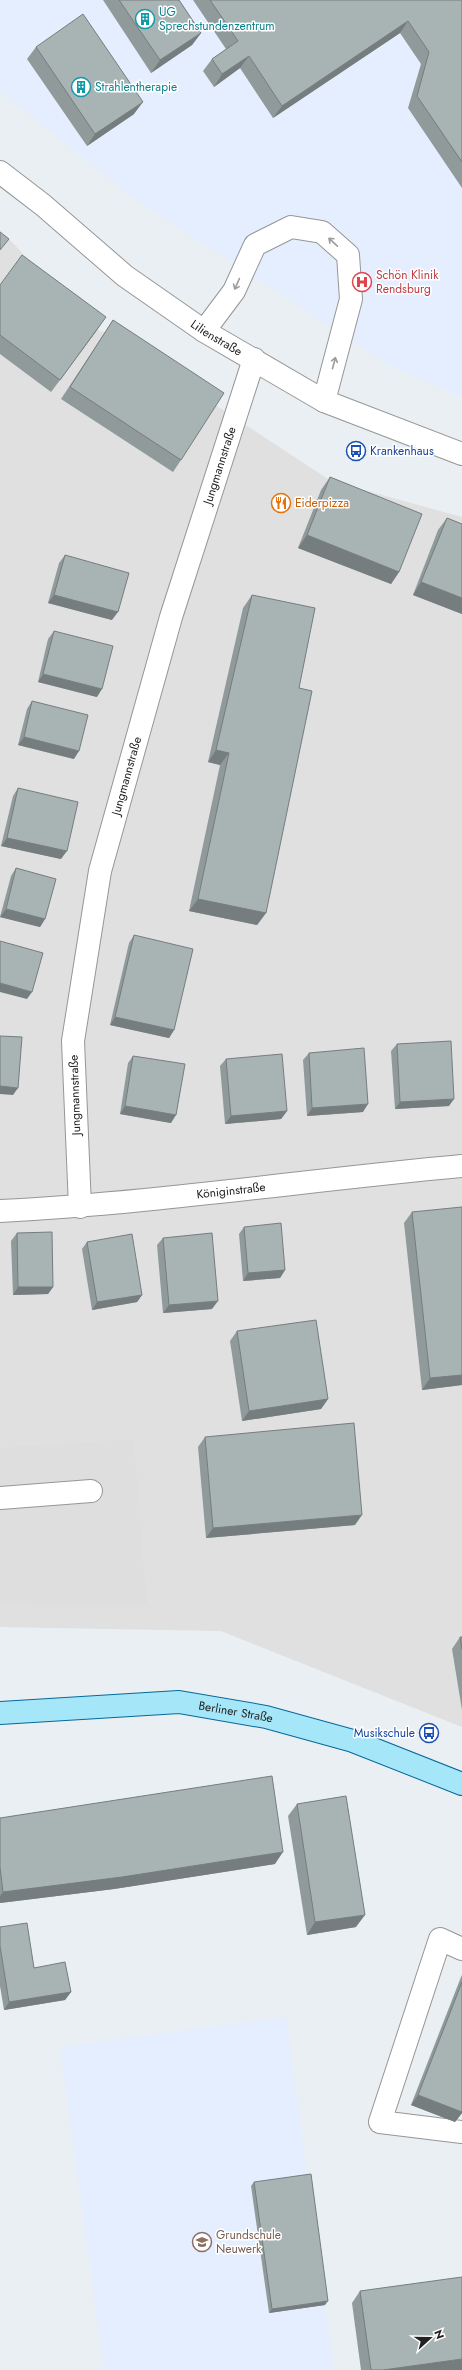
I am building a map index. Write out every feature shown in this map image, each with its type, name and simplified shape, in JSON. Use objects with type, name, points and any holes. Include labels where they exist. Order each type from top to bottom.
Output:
[{"type":"main road","name":"Berliner Straße","points":[[0,1713],[179,1702],[266,1717],[353,1741],[462,1784]]},
{"type":"street","name":"Lilienstraße","points":[[0,172],[43,205],[125,276],[204,331],[324,401],[462,454]]},
{"type":"street","points":[[204,331],[234,291],[255,245],[291,227],[322,232],[348,255],[351,299],[324,401]]},
{"type":"street","name":"Jungmannstraße","points":[[80,1207],[73,1041],[100,871],[171,617],[254,359]]},
{"type":"street","name":"Königinstraße","points":[[0,1210],[80,1207],[462,1166]]},
{"type":"street","points":[[0,1498],[92,1491]]},
{"type":"street","points":[[462,1949],[440,1939],[380,2122],[462,2132]]},
{"type":"shaded area","name":"Schön Klinik Rendsburg","points":[[0,0],[462,0],[462,397],[392,367],[132,197],[0,91]]},
{"type":"shaded area","points":[[0,230],[97,330],[104,332],[331,481],[462,517],[462,1727],[221,1631],[0,1627]]},
{"type":"shaded area","points":[[134,1439],[147,1605],[0,1604],[0,1448]]},
{"type":"shaded area","name":"Grundschule Neuwerk","points":[[286,2017],[334,2370],[104,2370],[60,2047]]},
{"type":"building","name":"UG Sprechstundenzentrum","points":[[119,0],[179,0],[201,33],[160,60]]},
{"type":"building","points":[[210,0],[462,0],[462,162],[417,96],[429,52],[408,21],[282,106],[249,56],[222,74],[212,59],[238,41]]},
{"type":"building","name":"Strahlentherapie","points":[[83,14],[143,102],[95,134],[36,47]]},
{"type":"building","points":[[0,232],[9,239],[0,250]]},
{"type":"building","points":[[22,255],[106,317],[60,380],[0,335],[0,285]]},
{"type":"building","points":[[113,320],[224,393],[181,460],[70,387]]},
{"type":"building","points":[[330,477],[422,514],[399,572],[307,535]]},
{"type":"building","points":[[447,518],[462,524],[462,598],[421,582]]},
{"type":"building","points":[[65,555],[129,573],[118,612],[54,595]]},
{"type":"building","points":[[252,595],[315,608],[299,688],[312,691],[266,913],[198,899],[229,753],[216,750]]},
{"type":"building","points":[[54,631],[113,646],[102,689],[43,674]]},
{"type":"building","points":[[32,701],[88,715],[79,751],[24,737]]},
{"type":"building","points":[[18,788],[78,802],[67,851],[7,838]]},
{"type":"building","points":[[16,868],[56,879],[45,919],[6,909]]},
{"type":"building","points":[[134,935],[193,949],[174,1030],[115,1017]]},
{"type":"building","points":[[0,941],[43,953],[32,992],[0,983]]},
{"type":"building","points":[[0,1036],[22,1037],[18,1088],[0,1086]]},
{"type":"building","points":[[451,1041],[454,1099],[400,1102],[397,1044]]},
{"type":"building","points":[[364,1048],[368,1104],[312,1108],[309,1053]]},
{"type":"building","points":[[282,1054],[287,1111],[231,1116],[226,1059]]},
{"type":"building","points":[[133,1056],[185,1064],[176,1115],[125,1106]]},
{"type":"building","points":[[462,1207],[462,1375],[430,1378],[412,1212]]},
{"type":"building","points":[[281,1223],[285,1270],[248,1273],[244,1227]]},
{"type":"building","points":[[52,1232],[53,1287],[18,1287],[17,1233]]},
{"type":"building","points":[[212,1233],[218,1301],[169,1305],[163,1238]]},
{"type":"building","points":[[132,1234],[142,1295],[97,1302],[87,1242]]},
{"type":"building","points":[[316,1320],[328,1399],[249,1411],[237,1331]]},
{"type":"building","points":[[354,1423],[362,1515],[213,1528],[205,1437]]},
{"type":"building","points":[[460,1637],[462,1637],[462,1649]]},
{"type":"building","points":[[272,1776],[283,1852],[122,1877],[3,1892],[0,1867],[0,1818]]},
{"type":"building","points":[[346,1796],[365,1915],[315,1922],[297,1804]]},
{"type":"building","points":[[27,1923],[34,1968],[65,1962],[71,1992],[9,2002],[0,1946],[0,1927]]},
{"type":"building","points":[[462,1982],[462,2112],[418,2095]]},
{"type":"building","points":[[311,2174],[328,2301],[272,2309],[254,2182]]},
{"type":"building","points":[[462,2277],[462,2359],[383,2370],[371,2370],[360,2291]]},
{"type":"place","name":"UG Sprechstundenzentrum","points":[[145,19]]},
{"type":"place","name":"Strahlentherapie","points":[[81,87]]},
{"type":"place","name":"Schön Klinik Rendsburg","points":[[362,282]]},
{"type":"place","name":"Krankenhaus","points":[[356,451]]},
{"type":"place","name":"Eiderpizza","points":[[281,503]]},
{"type":"place","name":"Musikschule","points":[[429,1733]]},
{"type":"place","name":"Grundschule Neuwerk","points":[[202,2242]]}]
